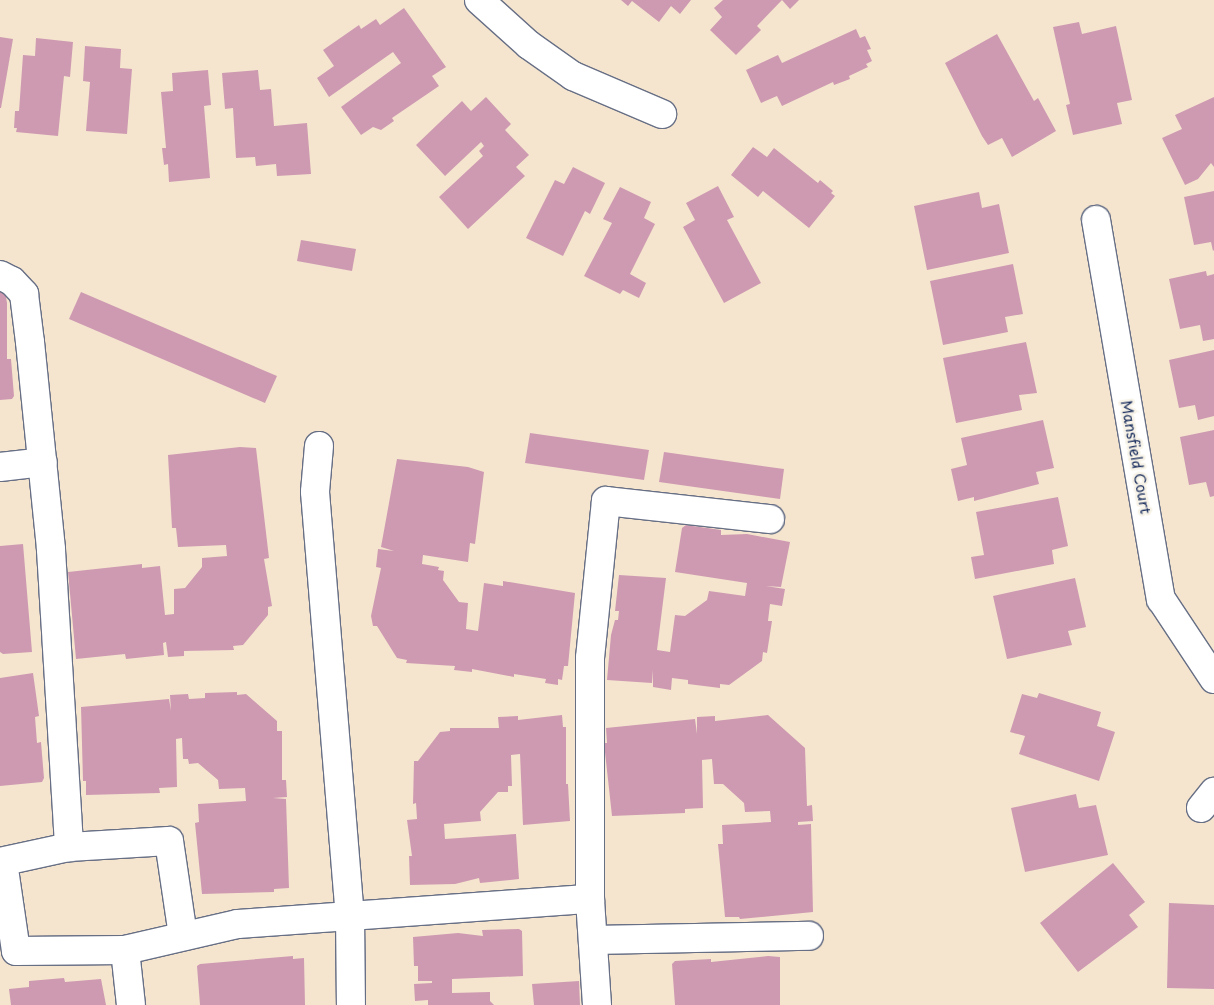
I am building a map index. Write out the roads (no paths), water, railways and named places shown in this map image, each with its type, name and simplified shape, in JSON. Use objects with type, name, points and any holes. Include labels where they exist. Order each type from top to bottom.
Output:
[{"type":"street","points":[[479,0],[529,45],[573,76],[662,114]]},
{"type":"street","name":"Mansfield Court","points":[[1096,220],[1161,599],[1214,679]]},
{"type":"street","points":[[0,275],[12,281],[24,294],[30,342],[51,550],[69,847]]},
{"type":"street","points":[[319,446],[315,492],[350,914],[351,1005]]},
{"type":"street","points":[[0,467],[43,462]]},
{"type":"street","points":[[597,1005],[590,899],[590,658],[606,501],[770,518]]},
{"type":"street","points":[[183,936],[169,841],[69,847],[1,862],[16,951],[125,950],[238,924],[350,914],[590,899]]},
{"type":"street","points":[[594,940],[809,936]]},
{"type":"street","points":[[125,950],[131,1005]]}]
